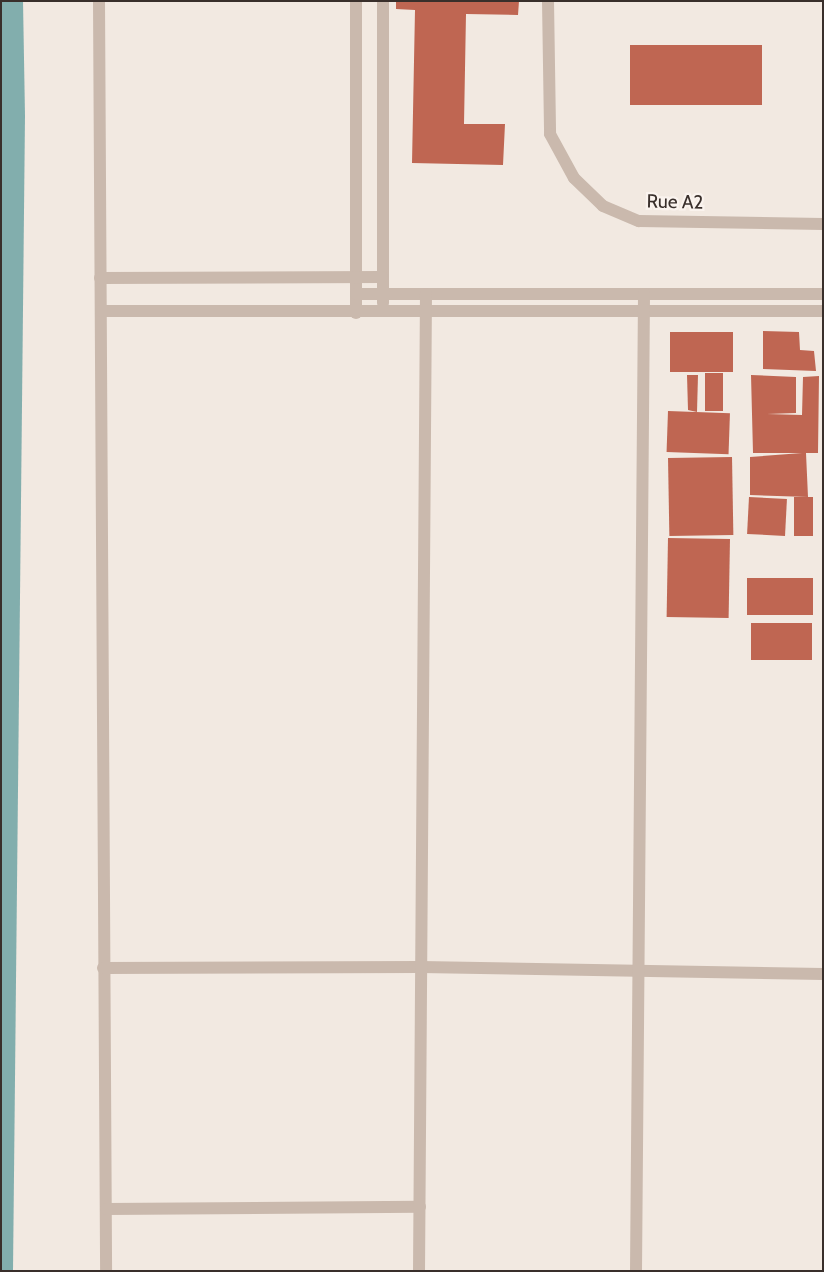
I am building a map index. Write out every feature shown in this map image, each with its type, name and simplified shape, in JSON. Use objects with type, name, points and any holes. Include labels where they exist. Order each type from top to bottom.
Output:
[{"type":"street","points":[[99,1],[106,1271]]},
{"type":"street","points":[[356,1],[356,312]]},
{"type":"street","points":[[383,1],[383,312]]},
{"type":"street","name":"Rue A2","points":[[548,1],[550,134],[574,178],[603,206],[639,221],[823,224]]},
{"type":"street","points":[[100,278],[382,277]]},
{"type":"street","points":[[356,294],[823,294]]},
{"type":"street","points":[[419,1271],[426,294]]},
{"type":"street","points":[[636,1271],[644,294]]},
{"type":"street","points":[[101,310],[356,312],[823,311]]},
{"type":"street","points":[[103,968],[421,966],[639,973],[823,974]]},
{"type":"street","points":[[106,1209],[420,1207]]},
{"type":"water","points":[[1,1],[23,1],[25,116],[13,1271],[1,1271]]},
{"type":"building","points":[[396,1],[519,1],[518,15],[466,14],[464,124],[505,124],[503,165],[412,163],[415,10],[396,9]]},
{"type":"building","points":[[630,45],[762,45],[762,105],[630,105]]},
{"type":"building","points":[[763,331],[799,332],[800,350],[814,351],[816,371],[763,369]]},
{"type":"building","points":[[670,332],[733,332],[733,372],[670,372]]},
{"type":"building","points":[[705,373],[723,373],[723,411],[705,411]]},
{"type":"building","points":[[687,375],[698,375],[697,412],[688,410]]},
{"type":"building","points":[[751,375],[796,377],[796,413],[767,414],[802,415],[803,377],[819,376],[818,453],[806,453],[808,497],[750,495],[750,457],[802,453],[753,453]]},
{"type":"building","points":[[668,411],[730,413],[729,454],[667,452]]},
{"type":"building","points":[[732,457],[733,535],[669,536],[668,458]]},
{"type":"building","points":[[749,497],[787,499],[785,536],[747,534]]},
{"type":"building","points":[[794,497],[813,497],[813,536],[794,536]]},
{"type":"building","points":[[668,538],[730,539],[729,618],[667,617]]},
{"type":"building","points":[[747,578],[813,578],[813,615],[747,615]]},
{"type":"building","points":[[751,623],[812,623],[812,660],[751,660]]}]
